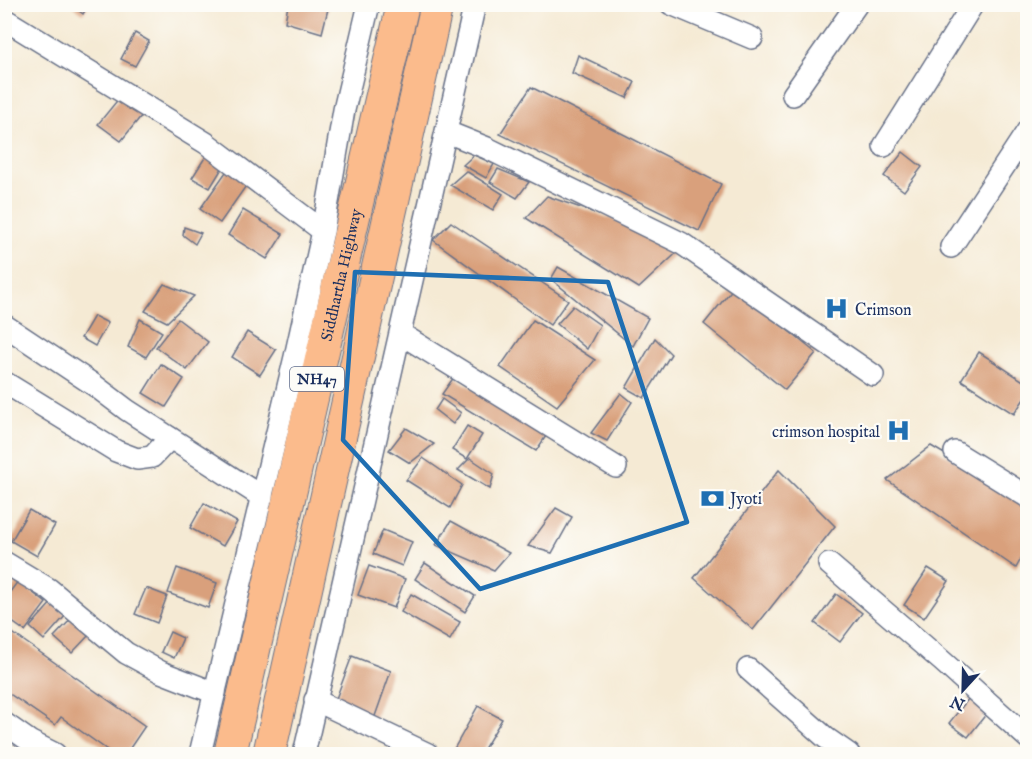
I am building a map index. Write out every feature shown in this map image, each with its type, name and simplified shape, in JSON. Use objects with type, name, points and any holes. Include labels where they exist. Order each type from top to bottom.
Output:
[{"type":"highway","name":"Siddhartha Highway","points":[[230,754],[403,4]]},
{"type":"highway","name":"NH47","points":[[269,754],[437,4]]},
{"type":"highway","points":[[378,115],[411,123]]},
{"type":"street","points":[[200,754],[323,231],[344,110],[369,4]]},
{"type":"street","points":[[304,754],[475,4]]},
{"type":"street","points":[[671,4],[752,38]]},
{"type":"street","points":[[793,95],[857,4]]},
{"type":"street","points":[[884,146],[974,4]]},
{"type":"street","points":[[4,19],[206,143],[323,231]]},
{"type":"street","points":[[951,247],[1028,130]]},
{"type":"street","points":[[447,132],[487,148],[681,243],[873,375]]},
{"type":"street","points":[[4,325],[170,438],[262,497]]},
{"type":"street","points":[[401,334],[616,467]]},
{"type":"street","points":[[4,382],[116,452],[137,459],[152,457],[170,438]]},
{"type":"street","points":[[955,452],[1028,497]]},
{"type":"street","points":[[4,562],[49,589],[126,653],[161,672],[215,693]]},
{"type":"street","points":[[829,564],[1028,738]]},
{"type":"street","points":[[748,669],[826,738],[849,754]]},
{"type":"street","points":[[315,700],[428,754]]},
{"type":"street","points":[[4,723],[31,742],[55,754]]},
{"type":"highlighted area","points":[[355,272],[608,282],[687,522],[480,589],[343,440]]},
{"type":"building","points":[[70,4],[89,4],[83,14]]},
{"type":"building","points":[[288,5],[329,5],[322,33],[285,22]]},
{"type":"building","points":[[135,33],[149,41],[135,66],[121,59]]},
{"type":"building","points":[[578,55],[635,82],[627,98],[572,73]]},
{"type":"building","points":[[531,87],[721,184],[699,231],[500,134]]},
{"type":"building","points":[[120,97],[142,115],[121,141],[98,124]]},
{"type":"building","points":[[903,152],[922,167],[904,191],[884,176]]},
{"type":"building","points":[[474,155],[494,164],[486,178],[463,165]]},
{"type":"building","points":[[206,156],[224,165],[210,188],[192,178]]},
{"type":"building","points":[[228,169],[248,183],[220,223],[200,209]]},
{"type":"building","points":[[498,169],[529,182],[517,198],[490,182]]},
{"type":"building","points":[[466,171],[503,194],[493,210],[450,185]]},
{"type":"building","points":[[547,196],[685,245],[639,288],[526,218]]},
{"type":"building","points":[[243,210],[283,234],[267,259],[228,235]]},
{"type":"building","points":[[451,222],[568,300],[550,325],[433,240]]},
{"type":"building","points":[[184,227],[201,233],[195,244],[183,235]]},
{"type":"building","points":[[558,267],[648,318],[633,346],[551,279]]},
{"type":"building","points":[[164,284],[194,296],[167,322],[145,311]]},
{"type":"building","points":[[734,287],[816,353],[785,390],[704,324]]},
{"type":"building","points":[[573,306],[600,325],[587,349],[557,324]]},
{"type":"building","points":[[94,316],[108,323],[95,346],[81,338]]},
{"type":"building","points":[[140,319],[162,332],[146,357],[128,347]]},
{"type":"building","points":[[178,319],[208,342],[187,370],[156,347]]},
{"type":"building","points":[[533,320],[595,360],[557,406],[500,367]]},
{"type":"building","points":[[247,332],[276,350],[260,375],[232,357]]},
{"type":"building","points":[[655,338],[671,354],[644,398],[626,388]]},
{"type":"building","points":[[979,352],[1028,384],[1028,393],[1014,414],[961,380]]},
{"type":"building","points":[[161,364],[184,379],[166,407],[143,393]]},
{"type":"building","points":[[454,377],[548,433],[536,451],[442,394]]},
{"type":"building","points":[[621,393],[632,402],[607,441],[591,433]]},
{"type":"building","points":[[442,399],[461,413],[453,424],[435,410]]},
{"type":"building","points":[[467,426],[482,435],[467,459],[452,450]]},
{"type":"building","points":[[406,428],[434,444],[410,463],[389,450]]},
{"type":"building","points":[[931,446],[1028,504],[1028,546],[1016,568],[887,480]]},
{"type":"building","points":[[423,458],[462,485],[450,508],[406,480]]},
{"type":"building","points":[[470,458],[494,474],[490,489],[458,470]]},
{"type":"building","points":[[779,470],[835,526],[753,630],[694,578]]},
{"type":"building","points":[[204,503],[237,522],[223,546],[190,528]]},
{"type":"building","points":[[556,508],[572,517],[552,553],[528,546]]},
{"type":"building","points":[[29,510],[55,525],[37,556],[11,541]]},
{"type":"building","points":[[451,521],[509,553],[494,570],[436,545]]},
{"type":"building","points":[[383,530],[412,542],[402,566],[373,554]]},
{"type":"building","points":[[425,563],[475,596],[465,612],[415,579]]},
{"type":"building","points":[[369,566],[405,579],[394,608],[358,595]]},
{"type":"building","points":[[177,568],[217,583],[208,608],[168,593]]},
{"type":"building","points":[[928,568],[949,581],[924,618],[904,605]]},
{"type":"building","points":[[18,581],[46,603],[25,631],[4,616],[4,600]]},
{"type":"building","points":[[146,588],[167,596],[157,623],[135,614]]},
{"type":"building","points":[[411,594],[460,622],[450,640],[401,612]]},
{"type":"building","points":[[836,594],[862,613],[840,642],[815,623]]},
{"type":"building","points":[[52,602],[66,615],[44,640],[30,627]]},
{"type":"building","points":[[72,618],[90,634],[72,653],[54,637]]},
{"type":"building","points":[[4,627],[145,726],[126,754],[113,754],[61,717],[55,725],[4,690]]},
{"type":"building","points":[[170,632],[183,638],[174,658],[161,652]]},
{"type":"building","points":[[352,656],[391,671],[374,719],[334,704]]},
{"type":"building","points":[[969,698],[987,713],[968,737],[949,723]]},
{"type":"building","points":[[478,706],[502,719],[481,754],[464,754],[454,749]]},
{"type":"building","points":[[394,743],[414,754],[387,754]]},
{"type":"place","name":"Crimson","points":[[837,309]]},
{"type":"place","name":"crimson hospital","points":[[898,431]]},
{"type":"place","name":"Jyoti","points":[[712,498]]}]
